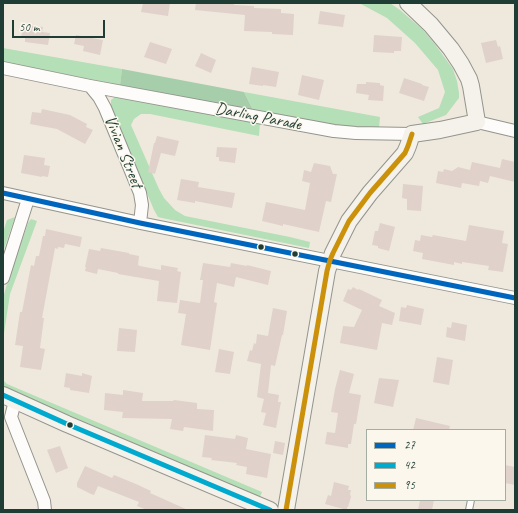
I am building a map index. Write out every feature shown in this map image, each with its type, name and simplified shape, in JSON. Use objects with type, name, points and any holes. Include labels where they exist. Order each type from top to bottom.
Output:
[{"type":"street","points":[[408,3],[431,25],[462,64],[471,86],[476,122]]},
{"type":"street","name":"Darling Parade","points":[[3,68],[90,86],[334,131],[412,134],[440,130],[476,122],[515,131]]},
{"type":"street","name":"Vivian Street","points":[[90,86],[99,97],[105,108],[140,193],[142,205],[140,223]]},
{"type":"street","points":[[286,510],[330,260],[349,221],[370,193],[405,153],[412,134]]},
{"type":"street","points":[[3,194],[267,249],[330,260],[515,298]]},
{"type":"street","points":[[3,278],[28,199]]},
{"type":"street","points":[[9,398],[11,417],[44,501],[45,510]]},
{"type":"street","points":[[9,398],[270,510]]},
{"type":"green space","points":[[359,3],[390,3],[422,29],[434,43],[453,69],[459,93],[459,98],[446,115],[423,124],[418,117],[439,108],[445,92],[438,70],[415,43],[387,18]]},
{"type":"green space","points":[[3,48],[122,69],[120,85],[3,62]]},
{"type":"green space","points":[[122,69],[244,92],[253,110],[120,85]]},
{"type":"green space","points":[[244,92],[380,117],[379,128],[323,124],[253,110]]},
{"type":"green space","points":[[115,97],[260,123],[259,136],[150,114],[141,114],[134,119],[131,125],[159,189],[164,198],[175,210],[185,216],[310,242],[309,248],[158,217],[111,108],[111,100]]},
{"type":"green space","points":[[15,217],[3,252],[3,232],[7,220]]},
{"type":"green space","points":[[31,219],[37,221],[10,294],[3,340],[3,298],[28,223]]},
{"type":"green space","points":[[3,380],[7,384],[262,492],[260,497],[3,387]]},
{"type":"building","points":[[143,3],[170,3],[168,16],[141,12]]},
{"type":"building","points":[[196,3],[234,3],[234,5],[254,6],[254,8],[281,9],[281,13],[294,14],[293,35],[272,34],[272,32],[244,31],[245,15],[195,10]]},
{"type":"building","points":[[320,11],[345,15],[343,27],[318,24]]},
{"type":"building","points":[[23,25],[43,27],[42,32],[50,33],[48,45],[25,42],[25,38],[21,38]]},
{"type":"building","points":[[76,35],[103,40],[100,55],[83,51],[84,46],[74,44]]},
{"type":"building","points":[[374,35],[402,37],[401,51],[394,51],[394,53],[373,52]]},
{"type":"building","points":[[496,40],[498,47],[500,46],[503,59],[486,63],[481,43]]},
{"type":"building","points":[[150,42],[172,49],[166,64],[144,57]]},
{"type":"building","points":[[201,53],[216,60],[211,73],[195,66]]},
{"type":"building","points":[[252,67],[279,72],[276,87],[249,84]]},
{"type":"building","points":[[302,75],[324,80],[319,100],[298,95]]},
{"type":"building","points":[[404,78],[429,87],[424,101],[399,93]]},
{"type":"building","points":[[366,82],[380,83],[380,85],[384,86],[383,101],[368,100],[369,95],[356,93],[357,84],[366,84]]},
{"type":"building","points":[[42,109],[70,115],[87,124],[86,127],[93,130],[85,144],[57,129],[30,124],[32,112],[41,113]]},
{"type":"building","points":[[157,136],[179,141],[175,156],[161,153],[155,174],[148,172],[154,143]]},
{"type":"building","points":[[217,147],[237,148],[235,163],[219,161],[219,157],[216,157]]},
{"type":"building","points":[[24,155],[45,158],[44,165],[50,166],[48,177],[21,173]]},
{"type":"building","points":[[502,159],[515,162],[515,182],[490,176],[488,183],[480,181],[479,186],[462,183],[461,188],[436,183],[438,171],[443,172],[444,169],[452,171],[458,167],[470,170],[472,162],[500,168]]},
{"type":"building","points":[[314,163],[330,166],[333,174],[337,174],[331,202],[326,201],[319,232],[262,221],[266,202],[305,210],[310,183],[302,181],[304,170],[311,172]]},
{"type":"building","points":[[181,179],[199,182],[198,187],[235,193],[232,208],[195,201],[195,203],[177,200]]},
{"type":"building","points":[[403,184],[423,186],[421,211],[407,210],[407,199],[402,198]]},
{"type":"building","points":[[380,223],[395,227],[389,251],[372,245],[375,231],[378,231]]},
{"type":"building","points":[[469,225],[504,231],[502,243],[508,244],[503,272],[488,270],[489,266],[462,262],[462,264],[454,262],[454,265],[422,259],[423,253],[413,251],[415,240],[420,241],[421,235],[432,237],[433,235],[466,241]]},
{"type":"building","points":[[46,229],[82,237],[80,247],[65,244],[64,248],[55,248],[42,318],[44,318],[40,348],[45,349],[41,370],[20,367],[23,346],[15,345],[20,312],[22,312],[31,265],[34,266],[36,256],[39,256]]},
{"type":"building","points":[[101,248],[139,256],[138,265],[140,266],[161,270],[161,265],[178,268],[177,271],[181,272],[177,303],[157,301],[159,281],[98,269],[97,274],[85,271],[89,249],[100,251]]},
{"type":"building","points":[[203,263],[230,267],[231,263],[271,271],[268,285],[236,277],[234,287],[217,283],[214,302],[217,303],[210,350],[181,345],[186,314],[178,313],[180,300],[200,303],[203,280],[200,280]]},
{"type":"building","points":[[353,287],[382,300],[379,306],[395,313],[392,325],[382,323],[377,350],[340,343],[343,326],[354,327],[362,310],[343,301],[348,289],[351,290]]},
{"type":"building","points":[[407,305],[424,309],[421,325],[399,321],[401,307],[406,308]]},
{"type":"building","points":[[273,308],[287,311],[283,335],[275,366],[271,365],[268,393],[279,395],[278,402],[281,402],[276,428],[263,425],[266,413],[261,412],[264,399],[257,397],[261,364],[247,361],[250,350],[252,351],[254,343],[256,344],[257,334],[268,336]]},
{"type":"building","points":[[452,322],[467,325],[465,341],[446,337],[447,327],[451,328]]},
{"type":"building","points":[[119,328],[137,330],[135,352],[117,351]]},
{"type":"building","points":[[219,349],[234,352],[230,374],[215,372]]},
{"type":"building","points":[[437,357],[453,360],[449,385],[433,382]]},
{"type":"building","points":[[340,370],[354,374],[349,393],[361,395],[356,424],[354,424],[351,444],[348,444],[348,448],[325,444],[327,432],[335,433],[338,413],[331,412]]},
{"type":"building","points":[[66,373],[82,376],[82,373],[92,376],[89,393],[70,390],[70,388],[64,387]]},
{"type":"building","points":[[379,378],[399,380],[393,407],[374,403]]},
{"type":"building","points":[[123,390],[143,393],[142,401],[174,400],[197,403],[197,409],[214,410],[213,431],[184,427],[183,431],[170,429],[172,419],[122,418],[123,412],[104,410],[105,393],[123,395]]},
{"type":"building","points":[[416,418],[450,426],[449,429],[413,429]]},
{"type":"building","points":[[205,435],[235,439],[236,435],[248,438],[246,449],[271,454],[267,478],[246,474],[247,467],[236,465],[237,463],[211,460],[212,458],[202,457]]},
{"type":"building","points":[[275,441],[285,443],[283,455],[273,453]]},
{"type":"building","points":[[60,446],[68,468],[56,473],[47,450]]},
{"type":"building","points":[[506,465],[515,467],[515,485],[506,483]]},
{"type":"building","points":[[85,466],[112,478],[114,475],[136,484],[151,491],[150,493],[188,510],[147,510],[137,506],[139,502],[98,486],[94,495],[91,494],[77,487],[77,483]]},
{"type":"building","points":[[334,482],[349,486],[348,490],[351,490],[351,497],[347,510],[325,504],[328,495],[331,496]]},
{"type":"building","points":[[420,501],[434,501],[432,510],[418,510]]},
{"type":"transit line","name":"95","points":[[286,510],[330,260],[349,221],[370,193],[405,153],[412,134]]},
{"type":"transit line","name":"27","points":[[3,193],[140,223],[515,298]]},
{"type":"transit line","name":"42","points":[[3,395],[67,424],[270,510]]}]
